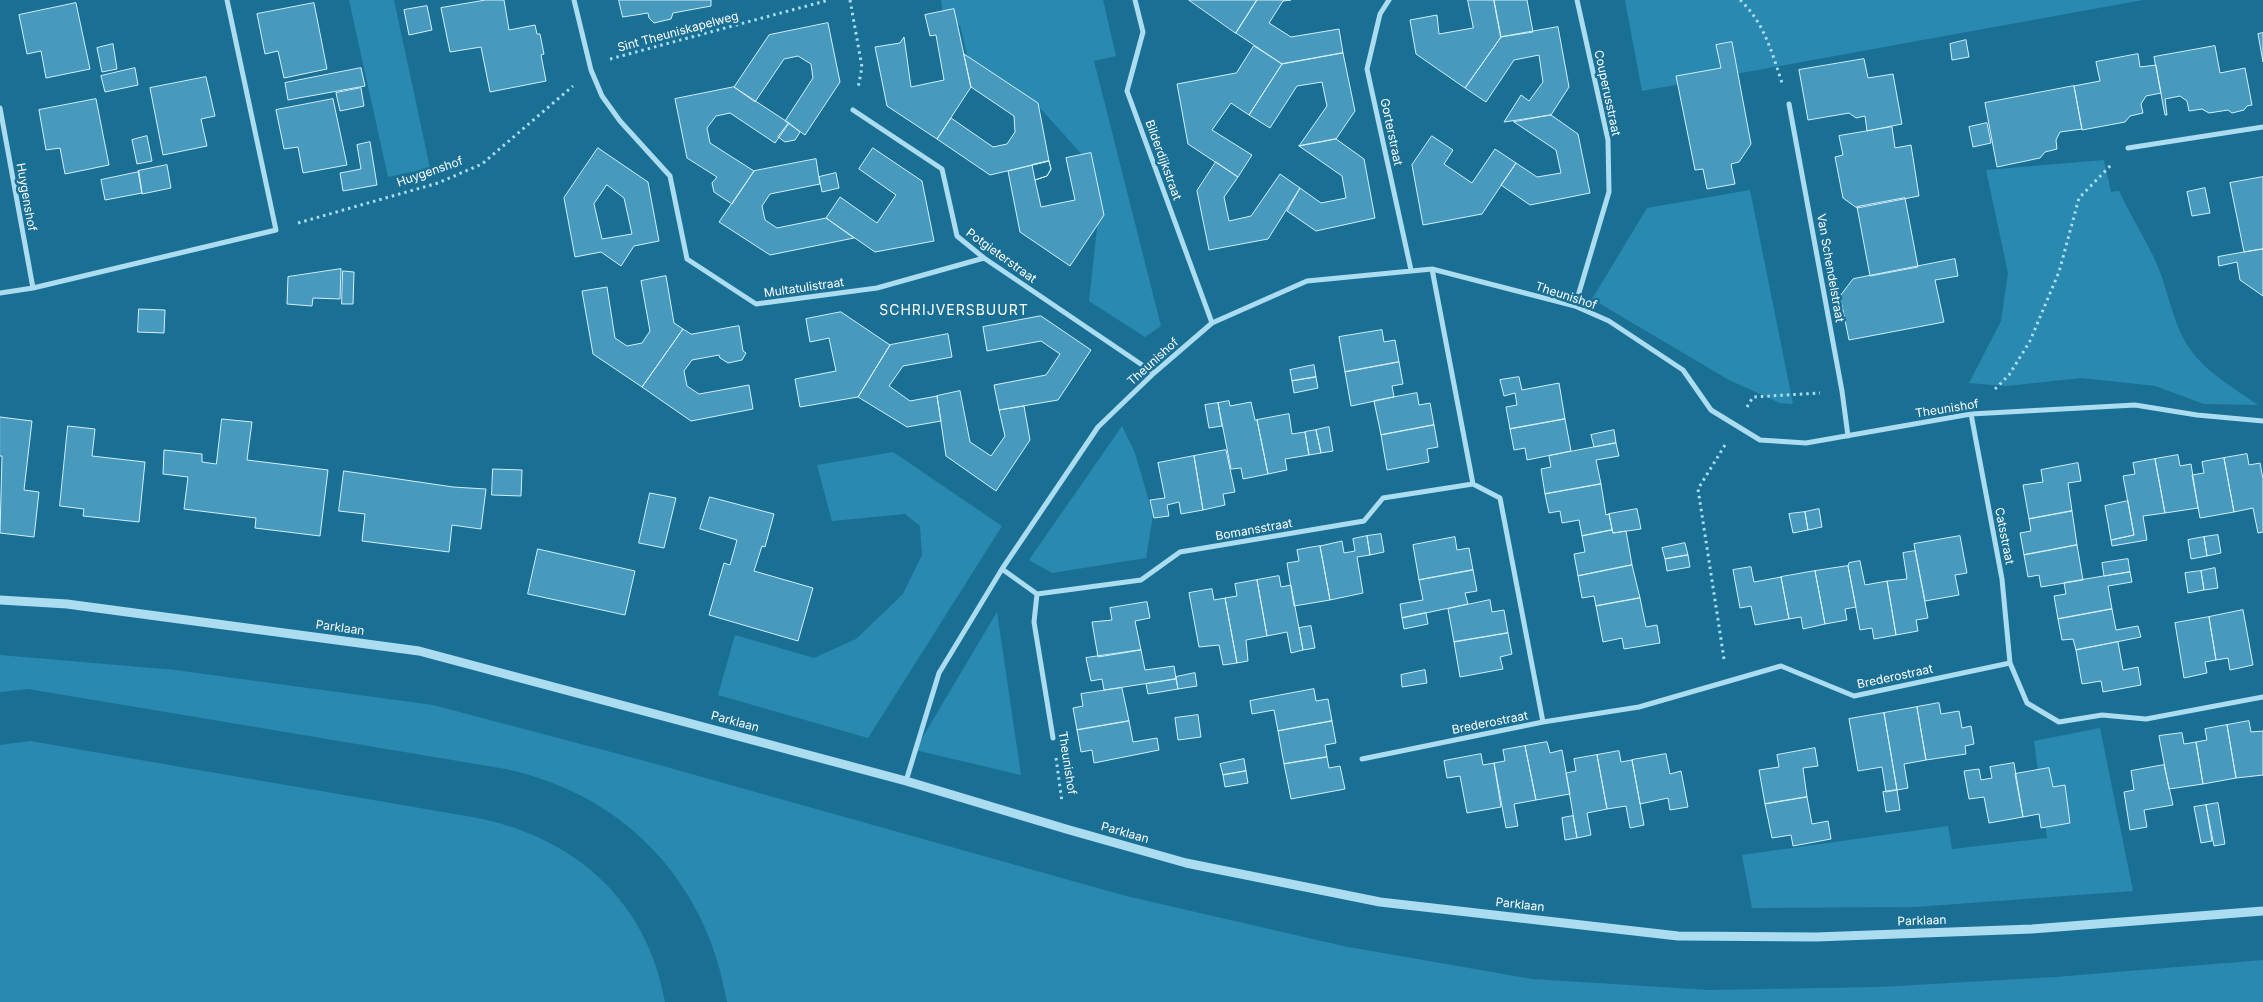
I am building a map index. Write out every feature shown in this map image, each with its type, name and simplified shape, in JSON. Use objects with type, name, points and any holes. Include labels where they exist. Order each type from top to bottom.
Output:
[{"type":"street","points":[[0,293],[33,288],[276,230],[227,0]]},
{"type":"street","name":"Multatulistraat","points":[[574,0],[591,70],[602,96],[616,115],[670,176],[687,259],[756,304],[877,288],[984,258]]},
{"type":"street","name":"Bilderdijkstraat","points":[[1135,0],[1143,32],[1127,91],[1212,323]]},
{"type":"street","name":"Gorterstraat","points":[[1389,0],[1380,14],[1367,69],[1412,270]]},
{"type":"street","name":"Couperusstraat","points":[[1575,306],[1609,192],[1608,140],[1577,0]]},
{"type":"street","name":"Van Schendelstraat","points":[[1790,104],[1842,391],[1848,436]]},
{"type":"street","name":"Huygenshof","points":[[0,108],[33,288]]},
{"type":"street","name":"Potgieterstraat","points":[[853,110],[942,169],[957,236],[984,258],[1154,373]]},
{"type":"street","points":[[2128,148],[2263,127]]},
{"type":"street","points":[[1432,269],[1473,484],[1500,498],[1543,722]]},
{"type":"street","name":"Theunishof","points":[[906,781],[939,672],[1002,569],[1098,427],[1154,373],[1212,323],[1308,281],[1432,269],[1575,306],[1609,321],[1684,370],[1711,410],[1760,440],[1806,443],[1971,414],[2135,405],[2197,415],[2263,421]]},
{"type":"street","name":"Catsstraat","points":[[1971,414],[2002,579],[2010,663]]},
{"type":"street","name":"Bomansstraat","points":[[1037,594],[1141,580],[1180,552],[1364,521],[1383,498],[1473,484]]},
{"type":"street","points":[[1002,569],[1037,594]]},
{"type":"street","name":"Theunishof","points":[[1037,594],[1034,622],[1053,738]]},
{"type":"street","name":"Parklaan","points":[[0,600],[67,604],[419,651],[906,781],[1066,830],[1186,863],[1380,902],[1678,936],[1816,937],[2032,929],[2263,912]]},
{"type":"street","points":[[2010,663],[2026,703],[2059,722],[2102,715],[2146,719],[2263,697]]},
{"type":"street","name":"Brederostraat","points":[[1362,759],[1543,722],[1639,707],[1781,666],[1854,696],[2010,663]]},
{"type":"path","name":"Sint Theuniskapelweg","points":[[591,70],[607,60],[829,0]]},
{"type":"path","points":[[850,0],[862,67],[853,110]]},
{"type":"path","points":[[1740,0],[1748,7],[1766,35],[1790,104]]},
{"type":"path","name":"Huygenshof","points":[[276,230],[438,183],[482,164],[591,70]]},
{"type":"path","points":[[1971,414],[2009,375],[2030,341],[2058,272],[2079,198],[2128,148]]},
{"type":"path","points":[[1728,681],[1698,489],[1753,397],[1842,391]]},
{"type":"path","name":"Theunishof","points":[[1053,738],[1066,830]]},
{"type":"shaded area","points":[[349,0],[394,0],[430,168],[388,177]]},
{"type":"shaded area","points":[[941,0],[1103,0],[1116,56],[1094,61],[1161,326],[1145,337],[1089,301],[1099,210],[1086,159],[1040,108],[968,59],[960,25],[945,30]]},
{"type":"shaded area","points":[[1625,0],[2143,0],[1642,91]]},
{"type":"shaded area","points":[[2104,160],[2111,192],[2119,191],[2149,248],[2162,277],[2184,340],[2205,366],[2231,387],[2258,405],[2204,404],[2155,386],[2082,378],[2006,386],[1969,383],[2001,321],[2008,273],[1986,170]]},
{"type":"shaded area","points":[[1750,190],[1793,404],[1780,403],[1729,380],[1592,299],[1647,208]]},
{"type":"shaded area","points":[[1122,426],[1135,453],[1153,515],[1146,558],[1052,573],[1029,560]]},
{"type":"shaded area","points":[[893,452],[1002,526],[868,738],[718,695],[735,635],[814,658],[856,639],[903,594],[922,555],[920,526],[905,514],[832,521],[817,465]]},
{"type":"shaded area","points":[[997,612],[1021,775],[915,750]]},
{"type":"shaded area","points":[[0,655],[175,670],[433,705],[645,761],[1126,896],[1343,946],[1532,979],[1709,990],[1879,987],[2056,977],[2263,960],[2263,1002],[727,1002],[716,958],[700,917],[678,880],[651,848],[620,820],[584,797],[544,780],[500,768],[28,689],[0,692]]},
{"type":"shaded area","points":[[2100,728],[2133,891],[1915,907],[1752,908],[1742,855],[1948,826],[1952,849],[2047,838],[2034,741]]},
{"type":"shaded area","points":[[30,741],[472,817],[508,826],[542,839],[572,856],[599,878],[622,903],[641,932],[656,965],[665,1002],[0,1002],[0,745]]},
{"type":"building","points":[[486,0],[504,0],[509,30],[535,25],[537,34],[540,34],[544,54],[541,55],[546,81],[490,92],[481,47],[450,52],[441,8]]},
{"type":"building","points":[[619,0],[711,0],[711,6],[673,13],[671,19],[654,23],[649,18],[648,13],[623,17]]},
{"type":"building","points":[[1189,0],[1257,0],[1236,33]]},
{"type":"building","points":[[1257,0],[1291,0],[1283,1],[1269,23],[1291,37],[1339,29],[1343,53],[1282,64],[1236,33]]},
{"type":"building","points":[[1468,0],[1494,0],[1501,37],[1465,88],[1416,54],[1410,20],[1437,15],[1439,34],[1473,28]]},
{"type":"building","points":[[1494,0],[1527,0],[1533,32],[1501,37]]},
{"type":"building","points":[[76,3],[90,69],[46,78],[41,51],[27,54],[19,15]]},
{"type":"building","points":[[314,3],[327,69],[284,78],[278,51],[265,54],[257,14]]},
{"type":"building","points":[[427,6],[432,30],[409,35],[404,10]]},
{"type":"building","points":[[954,9],[971,87],[937,139],[887,106],[875,47],[900,43],[904,37],[911,87],[944,80],[936,35],[930,36],[925,15]]},
{"type":"building","points":[[828,23],[840,82],[805,135],[785,121],[813,78],[811,64],[798,56],[784,59],[755,102],[734,87],[769,35]]},
{"type":"building","points":[[1558,27],[1569,87],[1551,115],[1504,122],[1521,95],[1529,101],[1543,82],[1539,55],[1514,60],[1486,102],[1465,88],[1501,37]]},
{"type":"building","points":[[2263,33],[2263,62],[2258,34]]},
{"type":"building","points":[[1966,40],[1969,57],[1952,60],[1950,44]]},
{"type":"building","points":[[1732,42],[1751,144],[1739,162],[1731,164],[1735,184],[1707,189],[1703,169],[1695,170],[1676,76],[1721,68],[1716,45]]},
{"type":"building","points":[[113,44],[117,69],[102,72],[97,48]]},
{"type":"building","points":[[1254,46],[1282,64],[1249,115],[1231,103],[1212,130],[1252,155],[1238,177],[1188,144],[1177,84],[1236,73]]},
{"type":"building","points":[[2215,46],[2220,73],[2245,68],[2252,105],[2247,106],[2244,110],[2232,113],[2228,110],[2209,113],[2202,109],[2189,111],[2187,101],[2180,96],[2165,99],[2167,115],[2165,115],[2154,57]]},
{"type":"building","points":[[1343,53],[1355,111],[1336,139],[1299,146],[1327,106],[1322,82],[1297,86],[1270,128],[1249,115],[1282,64]]},
{"type":"building","points":[[964,54],[1038,103],[1049,161],[990,175],[937,139],[951,118],[993,147],[1007,144],[1015,132],[1014,116],[971,87]]},
{"type":"building","points":[[2138,54],[2140,67],[2156,65],[2161,93],[2146,96],[2141,104],[2143,113],[2130,116],[2125,122],[2082,130],[2074,86],[2100,81],[2096,62]]},
{"type":"building","points":[[1864,59],[1868,78],[1893,74],[1902,124],[1867,131],[1865,116],[1856,118],[1849,113],[1808,120],[1799,70]]},
{"type":"building","points":[[135,68],[138,85],[105,92],[101,76]]},
{"type":"building","points":[[361,68],[365,86],[288,100],[285,83]]},
{"type":"building","points":[[206,77],[215,116],[201,119],[207,146],[163,155],[150,88]]},
{"type":"building","points":[[2074,86],[2082,129],[2060,132],[2056,140],[2057,149],[2045,152],[2040,158],[1997,167],[1985,103]]},
{"type":"building","points":[[734,87],[789,123],[775,143],[730,113],[716,116],[707,128],[710,143],[754,171],[732,204],[714,192],[712,183],[717,177],[687,158],[675,99]]},
{"type":"building","points":[[361,88],[364,106],[340,111],[336,93]]},
{"type":"building","points":[[96,99],[109,165],[65,174],[60,148],[46,150],[39,110]]},
{"type":"building","points":[[333,99],[347,165],[303,173],[298,147],[284,149],[276,110]]},
{"type":"building","points":[[1551,115],[1578,134],[1590,193],[1530,205],[1501,185],[1516,163],[1537,177],[1561,173],[1556,150],[1514,122]]},
{"type":"building","points":[[789,123],[800,132],[795,140],[785,142],[778,137]]},
{"type":"building","points":[[1987,123],[1991,143],[1973,147],[1969,127]]},
{"type":"building","points":[[1892,127],[1895,148],[1911,145],[1919,196],[1857,208],[1843,198],[1835,157],[1843,155],[1839,136]]},
{"type":"building","points":[[147,136],[152,161],[137,164],[132,140]]},
{"type":"building","points":[[1432,136],[1453,150],[1444,164],[1472,183],[1495,149],[1516,163],[1482,214],[1423,225],[1412,165]]},
{"type":"building","points":[[1336,139],[1364,159],[1375,218],[1316,231],[1287,211],[1300,188],[1321,203],[1346,198],[1342,176],[1299,146]]},
{"type":"building","points":[[370,142],[377,185],[343,191],[340,173],[361,169],[357,145]]},
{"type":"building","points":[[598,148],[648,182],[659,241],[634,246],[621,266],[601,252],[575,257],[564,198]],"holes":[[[607,185],[624,198],[632,234],[602,239],[594,204]]]},
{"type":"building","points":[[873,148],[922,181],[934,241],[875,252],[826,218],[840,197],[877,223],[896,195],[859,169]]},
{"type":"building","points":[[1091,153],[1104,215],[1070,266],[1020,232],[1008,171],[1049,161],[1051,169],[1047,176],[1035,180],[1041,207],[1075,200],[1066,158]]},
{"type":"building","points":[[816,159],[820,184],[770,194],[762,206],[765,220],[777,228],[826,218],[854,238],[770,255],[719,222],[754,171]]},
{"type":"building","points":[[1049,161],[1051,169],[1047,176],[1035,180],[1032,165]]},
{"type":"building","points":[[1216,162],[1238,177],[1224,197],[1229,221],[1251,216],[1280,174],[1300,188],[1268,239],[1209,250],[1197,191]]},
{"type":"building","points":[[167,165],[171,188],[142,194],[138,171]]},
{"type":"building","points":[[139,172],[142,193],[105,200],[101,180]]},
{"type":"building","points":[[836,173],[839,188],[822,192],[819,177]]},
{"type":"building","points":[[2263,177],[2263,249],[2244,252],[2230,183]]},
{"type":"building","points":[[2205,188],[2210,213],[2192,216],[2187,192]]},
{"type":"building","points":[[1905,198],[1918,267],[1870,276],[1857,207]]},
{"type":"building","points":[[2263,249],[2263,296],[2240,280],[2237,262],[2219,266],[2218,257]]},
{"type":"building","points":[[1955,259],[1958,276],[1935,280],[1944,322],[1849,340],[1840,296],[1853,279]]},
{"type":"building","points":[[341,269],[340,299],[313,298],[312,306],[287,304],[288,277]]},
{"type":"building","points":[[343,271],[354,272],[353,304],[342,304]]},
{"type":"building","points":[[666,276],[674,323],[683,329],[642,387],[593,354],[582,291],[607,287],[615,338],[627,346],[642,343],[650,331],[641,281]]},
{"type":"building","points":[[139,309],[165,310],[164,333],[138,332]]},
{"type":"building","points":[[841,312],[890,345],[858,397],[800,407],[795,379],[836,371],[829,338],[810,342],[806,319]]},
{"type":"building","points":[[1041,316],[1091,350],[1058,400],[999,410],[994,385],[1046,375],[1060,354],[1041,341],[987,351],[983,327]]},
{"type":"building","points":[[739,326],[743,351],[746,353],[742,360],[728,363],[720,358],[719,355],[692,360],[684,371],[687,386],[699,394],[749,385],[753,409],[691,421],[642,387],[683,329],[691,334]]},
{"type":"building","points":[[1382,330],[1384,342],[1395,340],[1399,362],[1345,372],[1339,337]]},
{"type":"building","points":[[948,334],[952,357],[903,366],[889,386],[910,401],[937,396],[941,421],[907,427],[858,397],[890,345]]},
{"type":"building","points":[[1399,362],[1403,384],[1392,386],[1394,397],[1351,406],[1345,372]]},
{"type":"building","points":[[1314,365],[1316,377],[1292,381],[1290,370]]},
{"type":"building","points":[[1316,377],[1318,388],[1294,393],[1292,381]]},
{"type":"building","points":[[1519,377],[1522,390],[1559,383],[1565,419],[1510,429],[1506,407],[1517,405],[1515,393],[1504,396],[1500,380]]},
{"type":"building","points":[[960,391],[970,442],[991,456],[1005,436],[999,410],[1024,406],[1030,440],[996,491],[946,456],[937,396]]},
{"type":"building","points":[[1417,393],[1419,405],[1430,403],[1434,425],[1381,435],[1374,401]]},
{"type":"building","points":[[1229,401],[1230,406],[1251,402],[1255,420],[1257,420],[1268,474],[1243,479],[1241,468],[1231,469],[1218,403]]},
{"type":"building","points":[[1218,403],[1222,426],[1209,428],[1205,405]]},
{"type":"building","points":[[1289,414],[1292,434],[1305,432],[1309,455],[1285,459],[1287,470],[1268,474],[1257,420]]},
{"type":"building","points":[[0,417],[32,421],[24,490],[39,492],[34,537],[0,533],[2,456],[0,456]]},
{"type":"building","points":[[222,419],[252,422],[247,460],[328,470],[320,536],[255,528],[256,518],[184,509],[188,477],[163,474],[164,450],[202,454],[202,462],[216,464]]},
{"type":"building","points":[[1565,419],[1571,451],[1527,460],[1525,448],[1514,450],[1510,429]]},
{"type":"building","points":[[1434,425],[1438,447],[1427,449],[1429,462],[1387,470],[1381,435]]},
{"type":"building","points":[[68,426],[95,429],[92,456],[145,462],[139,522],[83,516],[84,509],[60,506]]},
{"type":"building","points":[[1329,427],[1333,451],[1321,453],[1316,430]]},
{"type":"building","points":[[1316,430],[1321,453],[1309,455],[1305,432]]},
{"type":"building","points":[[1614,430],[1616,443],[1594,447],[1591,435]]},
{"type":"building","points":[[1616,443],[1619,456],[1596,460],[1601,484],[1545,494],[1541,469],[1551,467],[1549,456]]},
{"type":"building","points":[[1226,450],[1235,492],[1223,494],[1225,505],[1203,510],[1194,456]]},
{"type":"building","points":[[2247,454],[2249,465],[2260,463],[2263,479],[2263,532],[2258,533],[2253,508],[2234,512],[2224,458]]},
{"type":"building","points":[[2178,455],[2180,466],[2191,464],[2198,508],[2165,513],[2155,459]]},
{"type":"building","points":[[1194,456],[1203,510],[1181,514],[1179,502],[1167,505],[1169,516],[1154,518],[1150,500],[1165,498],[1158,463]]},
{"type":"building","points":[[2224,458],[2234,512],[2200,518],[2192,475],[2204,473],[2202,462]]},
{"type":"building","points":[[2155,459],[2165,513],[2143,516],[2147,540],[2112,546],[2111,540],[2134,535],[2123,476],[2135,474],[2133,463]]},
{"type":"building","points":[[2078,463],[2081,481],[2068,483],[2072,511],[2029,519],[2023,485],[2043,482],[2041,470]]},
{"type":"building","points":[[493,469],[522,470],[521,496],[492,495]]},
{"type":"building","points":[[344,471],[453,487],[486,489],[481,529],[452,525],[449,552],[362,541],[365,514],[339,511]]},
{"type":"building","points":[[1601,484],[1606,515],[1609,514],[1612,530],[1582,536],[1579,520],[1562,523],[1560,511],[1549,513],[1545,494]]},
{"type":"building","points":[[650,493],[676,498],[664,548],[639,543]]},
{"type":"building","points":[[710,497],[774,514],[765,547],[762,546],[754,571],[813,588],[798,641],[709,615],[724,563],[730,565],[737,540],[700,529]]},
{"type":"building","points":[[2128,501],[2134,535],[2111,540],[2105,506]]},
{"type":"building","points":[[1637,509],[1641,529],[1613,533],[1609,514]]},
{"type":"building","points":[[1819,509],[1822,527],[1808,530],[1805,512]]},
{"type":"building","points":[[2072,511],[2077,545],[2024,555],[2020,533],[2031,531],[2029,519]]},
{"type":"building","points":[[1805,512],[1808,530],[1793,533],[1789,514]]},
{"type":"building","points":[[1612,530],[1613,533],[1626,531],[1632,565],[1578,576],[1574,554],[1585,552],[1582,536]]},
{"type":"building","points":[[1381,534],[1384,552],[1370,555],[1367,536]]},
{"type":"building","points":[[2218,535],[2221,553],[2207,556],[2204,537]]},
{"type":"building","points":[[1367,536],[1370,555],[1357,557],[1363,593],[1330,600],[1320,546],[1342,541],[1344,553],[1355,551],[1353,539]]},
{"type":"building","points":[[1960,536],[1967,573],[1955,575],[1959,595],[1925,601],[1914,544]]},
{"type":"building","points":[[1455,537],[1457,550],[1469,548],[1473,570],[1419,580],[1413,545]]},
{"type":"building","points":[[2204,537],[2207,556],[2191,559],[2188,540]]},
{"type":"building","points":[[1685,543],[1688,555],[1665,559],[1662,548]]},
{"type":"building","points":[[2077,545],[2083,580],[2041,587],[2039,575],[2028,577],[2024,555]]},
{"type":"building","points":[[1320,546],[1330,600],[1294,606],[1287,563],[1299,561],[1297,550]]},
{"type":"building","points":[[538,549],[635,571],[625,615],[528,594]]},
{"type":"building","points":[[1915,551],[1928,618],[1916,620],[1918,631],[1896,635],[1887,581],[1907,579],[1903,553]]},
{"type":"building","points":[[1688,555],[1690,567],[1667,571],[1665,559]]},
{"type":"building","points":[[2128,559],[2130,572],[2104,576],[2102,563]]},
{"type":"building","points":[[1860,561],[1865,585],[1887,581],[1896,635],[1874,639],[1872,628],[1860,630],[1848,566],[1849,563]]},
{"type":"building","points":[[1632,565],[1640,598],[1596,606],[1594,596],[1582,598],[1578,576]]},
{"type":"building","points":[[1848,566],[1856,607],[1845,609],[1847,620],[1825,624],[1815,571]]},
{"type":"building","points":[[1751,567],[1754,582],[1781,577],[1789,619],[1755,625],[1751,606],[1740,608],[1733,570]]},
{"type":"building","points":[[2215,568],[2218,588],[2204,590],[2201,571]]},
{"type":"building","points":[[1473,570],[1477,591],[1465,593],[1468,604],[1402,618],[1400,604],[1423,600],[1419,580]]},
{"type":"building","points":[[1815,571],[1825,624],[1803,629],[1801,617],[1789,619],[1781,577]]},
{"type":"building","points":[[2201,571],[2204,590],[2188,593],[2185,573]]},
{"type":"building","points":[[2130,572],[2132,582],[2108,586],[2112,609],[2058,619],[2054,596],[2066,594],[2064,583]]},
{"type":"building","points":[[1279,576],[1281,587],[1291,585],[1303,650],[1291,653],[1287,632],[1267,636],[1257,580]]},
{"type":"building","points":[[1257,580],[1267,636],[1246,640],[1248,661],[1237,663],[1225,598],[1237,596],[1235,584]]},
{"type":"building","points":[[1212,589],[1214,600],[1225,598],[1237,663],[1223,665],[1219,645],[1199,647],[1189,593]]},
{"type":"building","points":[[1640,598],[1646,627],[1657,625],[1660,643],[1624,649],[1622,638],[1603,642],[1596,606]]},
{"type":"building","points":[[1490,600],[1492,612],[1504,610],[1508,633],[1454,642],[1448,609]]},
{"type":"building","points":[[1147,602],[1150,618],[1135,621],[1141,650],[1098,657],[1092,622],[1112,620],[1110,608]]},
{"type":"building","points":[[2112,609],[2116,630],[2138,626],[2141,637],[2076,650],[2073,639],[2062,640],[2058,619]]},
{"type":"building","points":[[2243,610],[2253,665],[2230,670],[2228,658],[2216,660],[2209,617]]},
{"type":"building","points":[[1426,613],[1428,624],[1404,629],[1402,618]]},
{"type":"building","points":[[2209,617],[2216,660],[2205,662],[2207,673],[2184,678],[2175,623]]},
{"type":"building","points":[[1311,626],[1315,648],[1303,650],[1299,628]]},
{"type":"building","points":[[1508,633],[1512,654],[1500,657],[1503,669],[1460,677],[1454,642]]},
{"type":"building","points":[[2118,642],[2123,670],[2138,667],[2141,685],[2103,692],[2101,681],[2082,684],[2076,650]]},
{"type":"building","points":[[1141,650],[1145,670],[1174,666],[1176,679],[1104,690],[1102,679],[1091,681],[1086,658]]},
{"type":"building","points":[[1425,670],[1427,683],[1402,687],[1401,675]]},
{"type":"building","points":[[1195,673],[1197,686],[1178,689],[1176,677]]},
{"type":"building","points":[[1176,679],[1178,689],[1148,694],[1146,684]]},
{"type":"building","points":[[1122,688],[1129,721],[1077,730],[1073,708],[1083,706],[1081,694]]},
{"type":"building","points":[[1314,689],[1316,701],[1328,699],[1332,721],[1278,731],[1274,710],[1252,714],[1250,701]]},
{"type":"building","points":[[1939,703],[1941,714],[1959,711],[1962,728],[1971,726],[1974,744],[1965,746],[1966,754],[1926,760],[1917,707]]},
{"type":"building","points":[[1917,707],[1926,760],[1904,764],[1908,788],[1897,790],[1884,713]]},
{"type":"building","points":[[1884,713],[1897,790],[1886,792],[1882,767],[1858,771],[1849,719]]},
{"type":"building","points":[[1198,715],[1201,737],[1178,740],[1175,718]]},
{"type":"building","points":[[1129,721],[1133,742],[1157,738],[1159,750],[1094,763],[1092,750],[1081,752],[1077,730]]},
{"type":"building","points":[[1332,721],[1336,743],[1325,745],[1327,757],[1284,764],[1278,731]]},
{"type":"building","points":[[2249,721],[2251,732],[2263,731],[2263,775],[2236,778],[2227,725]]},
{"type":"building","points":[[2227,725],[2236,778],[2203,784],[2196,742],[2207,740],[2205,729]]},
{"type":"building","points":[[2182,733],[2184,744],[2196,742],[2203,784],[2169,789],[2159,736]]},
{"type":"building","points":[[1547,742],[1550,753],[1562,750],[1570,794],[1536,800],[1525,746]]},
{"type":"building","points":[[1525,746],[1536,800],[1514,804],[1518,826],[1506,828],[1494,763],[1505,761],[1503,750]]},
{"type":"building","points":[[1815,748],[1818,766],[1803,768],[1807,797],[1765,804],[1759,770],[1779,767],[1777,755]]},
{"type":"building","points":[[1619,751],[1621,762],[1632,760],[1644,825],[1630,828],[1626,806],[1607,809],[1597,755]]},
{"type":"building","points":[[1481,754],[1483,765],[1494,763],[1501,807],[1467,813],[1460,776],[1447,778],[1444,761]]},
{"type":"building","points":[[1666,754],[1670,774],[1681,771],[1688,807],[1670,810],[1668,798],[1640,804],[1632,760]]},
{"type":"building","points":[[1597,755],[1607,809],[1587,813],[1591,835],[1577,838],[1566,773],[1576,771],[1574,759]]},
{"type":"building","points":[[1327,757],[1329,768],[1340,766],[1345,789],[1291,799],[1284,764]]},
{"type":"building","points":[[1244,759],[1246,771],[1223,775],[1220,764]]},
{"type":"building","points":[[2014,763],[2023,817],[1989,823],[1984,797],[1969,799],[1964,771],[1979,769],[1981,780],[1992,778],[1990,767]]},
{"type":"building","points":[[2164,765],[2173,805],[2144,810],[2147,827],[2130,830],[2124,792],[2134,790],[2131,771]]},
{"type":"building","points":[[2049,768],[2053,787],[2065,785],[2070,823],[2041,828],[2039,814],[2023,817],[2015,774]]},
{"type":"building","points":[[1246,771],[1248,783],[1225,787],[1223,775]]},
{"type":"building","points":[[1897,790],[1900,810],[1886,812],[1883,792]]},
{"type":"building","points":[[1807,797],[1812,824],[1828,821],[1831,839],[1793,846],[1791,835],[1772,838],[1765,804]]},
{"type":"building","points":[[2218,803],[2225,844],[2214,846],[2206,805]]},
{"type":"building","points":[[2206,805],[2212,841],[2201,843],[2194,807]]},
{"type":"building","points":[[1573,816],[1577,838],[1565,840],[1562,818]]},
{"type":"district","name":"SCHRIJVERSBUURT","points":[[954,311]]}]
